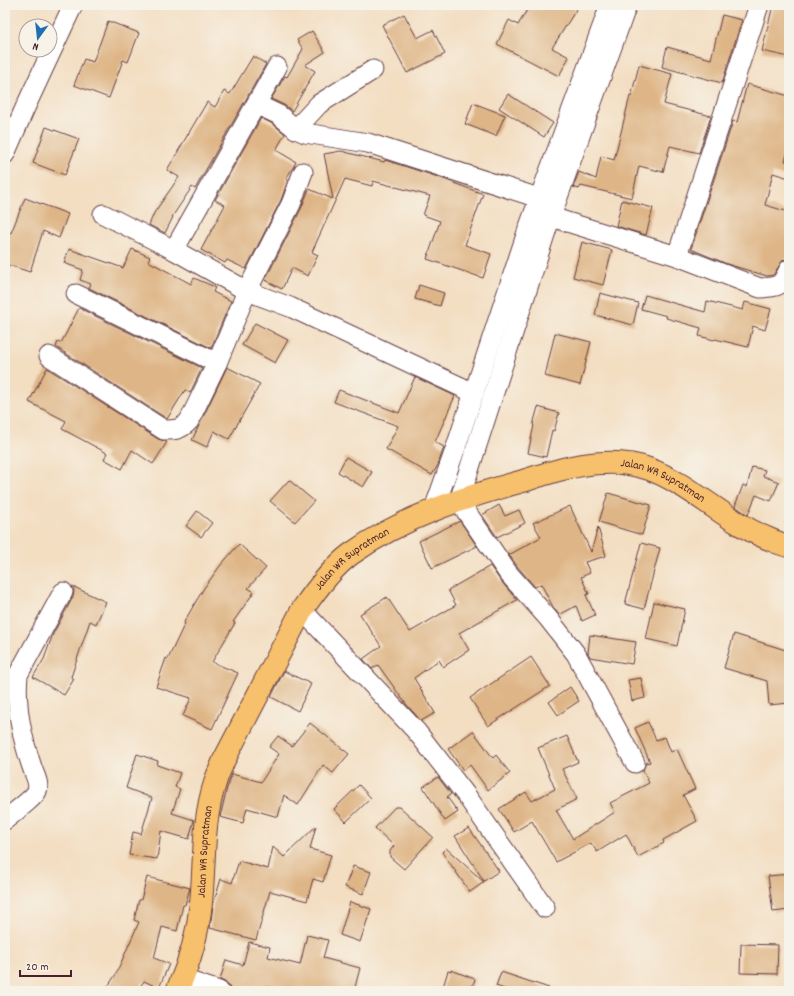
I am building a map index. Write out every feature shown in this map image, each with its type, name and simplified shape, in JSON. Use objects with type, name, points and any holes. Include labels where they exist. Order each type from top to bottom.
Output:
[{"type":"highway","name":"Jalan WR Supratman","points":[[180,985],[191,953],[199,918],[208,809],[215,782],[224,760],[302,610],[314,592],[350,554],[389,530],[434,509],[506,485],[570,468],[601,463],[626,464],[649,469],[675,481],[738,523],[758,534],[789,546]]},
{"type":"street","points":[[5,154],[73,5]]},
{"type":"street","points":[[610,5],[460,501],[508,573],[548,618],[576,654],[635,763]]},
{"type":"street","points":[[434,509],[525,239],[549,206],[627,5]]},
{"type":"street","points":[[677,256],[759,5]]},
{"type":"street","points":[[174,250],[277,67]]},
{"type":"street","points":[[296,129],[319,104],[373,70]]},
{"type":"street","points":[[256,104],[279,115],[296,129],[306,133],[368,143],[549,206],[760,288],[774,288],[782,283],[789,269]]},
{"type":"street","points":[[49,356],[164,430],[183,428],[189,421],[217,363],[247,291],[291,204],[303,172]]},
{"type":"street","points":[[104,214],[174,250],[247,291],[290,307],[474,393]]},
{"type":"street","points":[[76,294],[217,363]]},
{"type":"street","points":[[5,820],[33,796],[37,790],[38,784],[28,756],[20,724],[16,690],[18,675],[63,592]]},
{"type":"street","points":[[302,610],[417,732],[466,795],[545,908]]},
{"type":"street","points":[[180,985],[220,991]]},
{"type":"building","points":[[530,5],[579,5],[552,48],[569,57],[559,76],[497,44],[509,20],[518,25]]},
{"type":"building","points":[[773,5],[789,5],[789,57],[762,51]]},
{"type":"building","points":[[404,14],[417,38],[433,30],[445,54],[407,73],[382,25]]},
{"type":"building","points":[[722,15],[742,20],[722,83],[662,67],[667,47],[711,59]]},
{"type":"building","points":[[108,21],[139,33],[128,62],[123,60],[109,98],[74,85],[84,59],[93,62]]},
{"type":"building","points":[[312,31],[325,52],[305,65],[315,71],[292,111],[284,105],[271,99],[285,76],[287,77],[303,49],[297,40]]},
{"type":"building","points":[[253,56],[266,64],[195,189],[192,187],[172,217],[165,233],[149,225],[154,213],[179,177],[167,170],[207,102],[215,107],[224,91],[230,94]]},
{"type":"building","points":[[639,65],[672,74],[664,104],[711,116],[699,153],[670,146],[663,172],[639,166],[632,198],[581,186],[579,189],[573,187],[579,172],[596,179],[601,156],[614,160]]},
{"type":"building","points":[[747,84],[789,96],[789,148],[785,161],[789,162],[789,178],[773,173],[765,205],[789,212],[789,258],[783,260],[773,275],[767,276],[727,264],[691,249],[733,121],[737,122]]},
{"type":"building","points":[[508,94],[553,123],[544,137],[499,108]]},
{"type":"building","points":[[473,103],[505,115],[496,136],[465,124]]},
{"type":"building","points":[[261,118],[273,124],[285,134],[276,150],[296,162],[286,179],[288,180],[281,200],[246,269],[227,260],[225,263],[201,250],[225,205],[215,200]]},
{"type":"building","points":[[46,127],[79,139],[65,175],[33,163]]},
{"type":"building","points":[[341,151],[384,162],[385,160],[441,178],[483,194],[465,245],[491,254],[483,278],[427,259],[440,221],[423,215],[430,196],[373,181],[372,186],[345,179],[312,252],[318,255],[308,276],[292,268],[282,289],[265,280],[301,209],[309,189],[333,199],[324,154]]},
{"type":"building","points":[[25,198],[68,214],[59,238],[43,231],[30,272],[5,264],[5,231],[11,233]]},
{"type":"building","points":[[622,200],[653,208],[646,235],[616,226]]},
{"type":"building","points":[[582,242],[612,250],[603,285],[573,277]]},
{"type":"building","points":[[69,249],[123,268],[132,249],[150,257],[148,261],[191,284],[194,278],[215,287],[213,292],[231,301],[211,348],[89,288],[91,284],[80,280],[83,270],[64,263]]},
{"type":"building","points":[[419,285],[444,293],[440,306],[415,299]]},
{"type":"building","points":[[600,293],[638,303],[633,325],[595,315]]},
{"type":"building","points":[[645,295],[705,312],[707,301],[743,310],[745,302],[771,309],[765,330],[753,326],[748,347],[699,336],[701,328],[641,309]]},
{"type":"building","points":[[79,308],[202,368],[190,393],[185,390],[167,419],[56,347],[58,342],[61,343]]},
{"type":"building","points":[[255,323],[288,340],[275,363],[242,345]]},
{"type":"building","points":[[555,333],[591,342],[580,385],[545,376]]},
{"type":"building","points":[[227,367],[260,384],[229,439],[214,431],[207,447],[192,440]]},
{"type":"building","points":[[47,368],[158,439],[167,442],[153,464],[132,450],[122,469],[104,459],[107,453],[62,429],[66,421],[29,402]]},
{"type":"building","points":[[415,377],[455,396],[435,442],[444,447],[438,465],[432,475],[386,449],[398,426],[334,402],[339,390],[399,413]]},
{"type":"building","points":[[538,407],[559,413],[554,431],[552,430],[546,457],[528,453]]},
{"type":"building","points":[[346,457],[372,472],[363,487],[338,472]]},
{"type":"building","points":[[752,467],[765,470],[763,476],[779,482],[771,501],[756,495],[748,515],[735,506],[743,485],[747,487]]},
{"type":"building","points":[[289,480],[314,501],[295,522],[270,501]]},
{"type":"building","points":[[608,493],[651,505],[642,535],[599,522]]},
{"type":"building","points":[[499,505],[505,516],[519,510],[525,523],[497,537],[482,515]]},
{"type":"building","points":[[570,506],[591,552],[598,527],[606,556],[585,562],[590,573],[581,577],[589,594],[586,595],[595,615],[582,621],[576,606],[559,615],[541,584],[535,587],[509,555],[541,537],[533,523]]},
{"type":"building","points":[[197,511],[212,523],[201,537],[186,526]]},
{"type":"building","points":[[460,521],[477,546],[432,568],[419,541]]},
{"type":"building","points":[[641,543],[660,548],[644,609],[625,604]]},
{"type":"building","points":[[239,544],[266,568],[248,588],[254,592],[233,622],[235,623],[212,662],[238,673],[212,729],[183,716],[191,698],[156,687],[166,658],[168,659],[185,623],[184,622],[204,588]]},
{"type":"building","points":[[490,566],[517,600],[459,633],[469,650],[443,667],[439,660],[414,678],[435,713],[421,721],[406,704],[378,665],[372,669],[363,659],[381,646],[360,614],[387,597],[410,632],[456,605],[448,590]]},
{"type":"building","points":[[72,586],[106,602],[96,624],[90,621],[71,677],[74,679],[64,695],[33,677],[44,659],[53,634],[73,597],[74,591]]},
{"type":"building","points":[[654,602],[685,609],[677,646],[646,639]]},
{"type":"building","points":[[734,634],[789,651],[789,703],[769,705],[767,681],[724,668]]},
{"type":"building","points":[[590,635],[636,642],[632,664],[590,657],[588,653]]},
{"type":"building","points":[[531,657],[550,686],[488,726],[470,698]]},
{"type":"building","points":[[284,671],[311,684],[298,711],[271,697]]},
{"type":"building","points":[[641,678],[645,698],[632,701],[628,680]]},
{"type":"building","points":[[570,687],[579,701],[558,715],[549,702]]},
{"type":"building","points":[[648,722],[656,740],[665,737],[671,752],[677,749],[695,789],[683,795],[697,821],[663,840],[664,843],[638,857],[626,834],[597,852],[591,843],[556,862],[532,821],[514,832],[499,809],[526,792],[532,801],[555,789],[538,748],[567,736],[578,762],[562,769],[577,799],[556,810],[573,839],[615,812],[610,803],[649,783],[643,770],[646,763],[650,762],[635,728]]},
{"type":"building","points":[[310,723],[349,754],[333,773],[323,765],[298,805],[284,795],[278,817],[247,808],[243,823],[220,817],[232,774],[261,782],[279,754],[269,747],[278,736],[292,746]]},
{"type":"building","points":[[473,731],[493,758],[496,755],[510,773],[488,790],[470,765],[463,770],[448,749]]},
{"type":"building","points":[[137,754],[158,761],[157,765],[180,773],[175,787],[180,789],[172,813],[194,820],[189,839],[161,831],[157,859],[129,855],[133,832],[141,834],[152,798],[126,788]]},
{"type":"building","points":[[438,777],[451,794],[447,797],[458,812],[445,821],[423,787]]},
{"type":"building","points":[[359,785],[371,798],[346,822],[334,809]]},
{"type":"building","points":[[395,807],[400,807],[433,837],[404,869],[390,857],[390,851],[394,846],[375,828]]},
{"type":"building","points":[[316,826],[310,849],[331,855],[323,882],[313,879],[307,901],[270,891],[256,940],[210,928],[213,905],[221,879],[232,883],[239,861],[268,869],[273,847],[284,857]]},
{"type":"building","points":[[469,828],[499,871],[484,881],[455,836]]},
{"type":"building","points":[[446,848],[484,882],[470,892],[442,852]]},
{"type":"building","points":[[353,866],[371,872],[363,894],[345,887]]},
{"type":"building","points":[[789,874],[789,910],[773,912],[768,876]]},
{"type":"building","points":[[147,877],[190,888],[185,905],[183,905],[177,931],[162,927],[154,958],[169,964],[159,988],[144,981],[137,991],[105,991],[116,974],[139,922],[134,920]]},
{"type":"building","points":[[350,902],[371,909],[360,942],[340,935]]},
{"type":"building","points":[[307,935],[328,940],[323,958],[360,968],[354,991],[286,991],[264,986],[263,991],[238,991],[230,989],[227,983],[220,980],[226,960],[243,965],[249,942],[270,947],[268,957],[300,965]]},
{"type":"building","points":[[741,944],[778,945],[777,974],[740,973]]},
{"type":"building","points":[[451,970],[475,979],[471,991],[444,991],[445,988],[443,987],[448,971],[451,972]]},
{"type":"building","points":[[501,972],[549,988],[549,991],[510,991],[496,986]]}]
